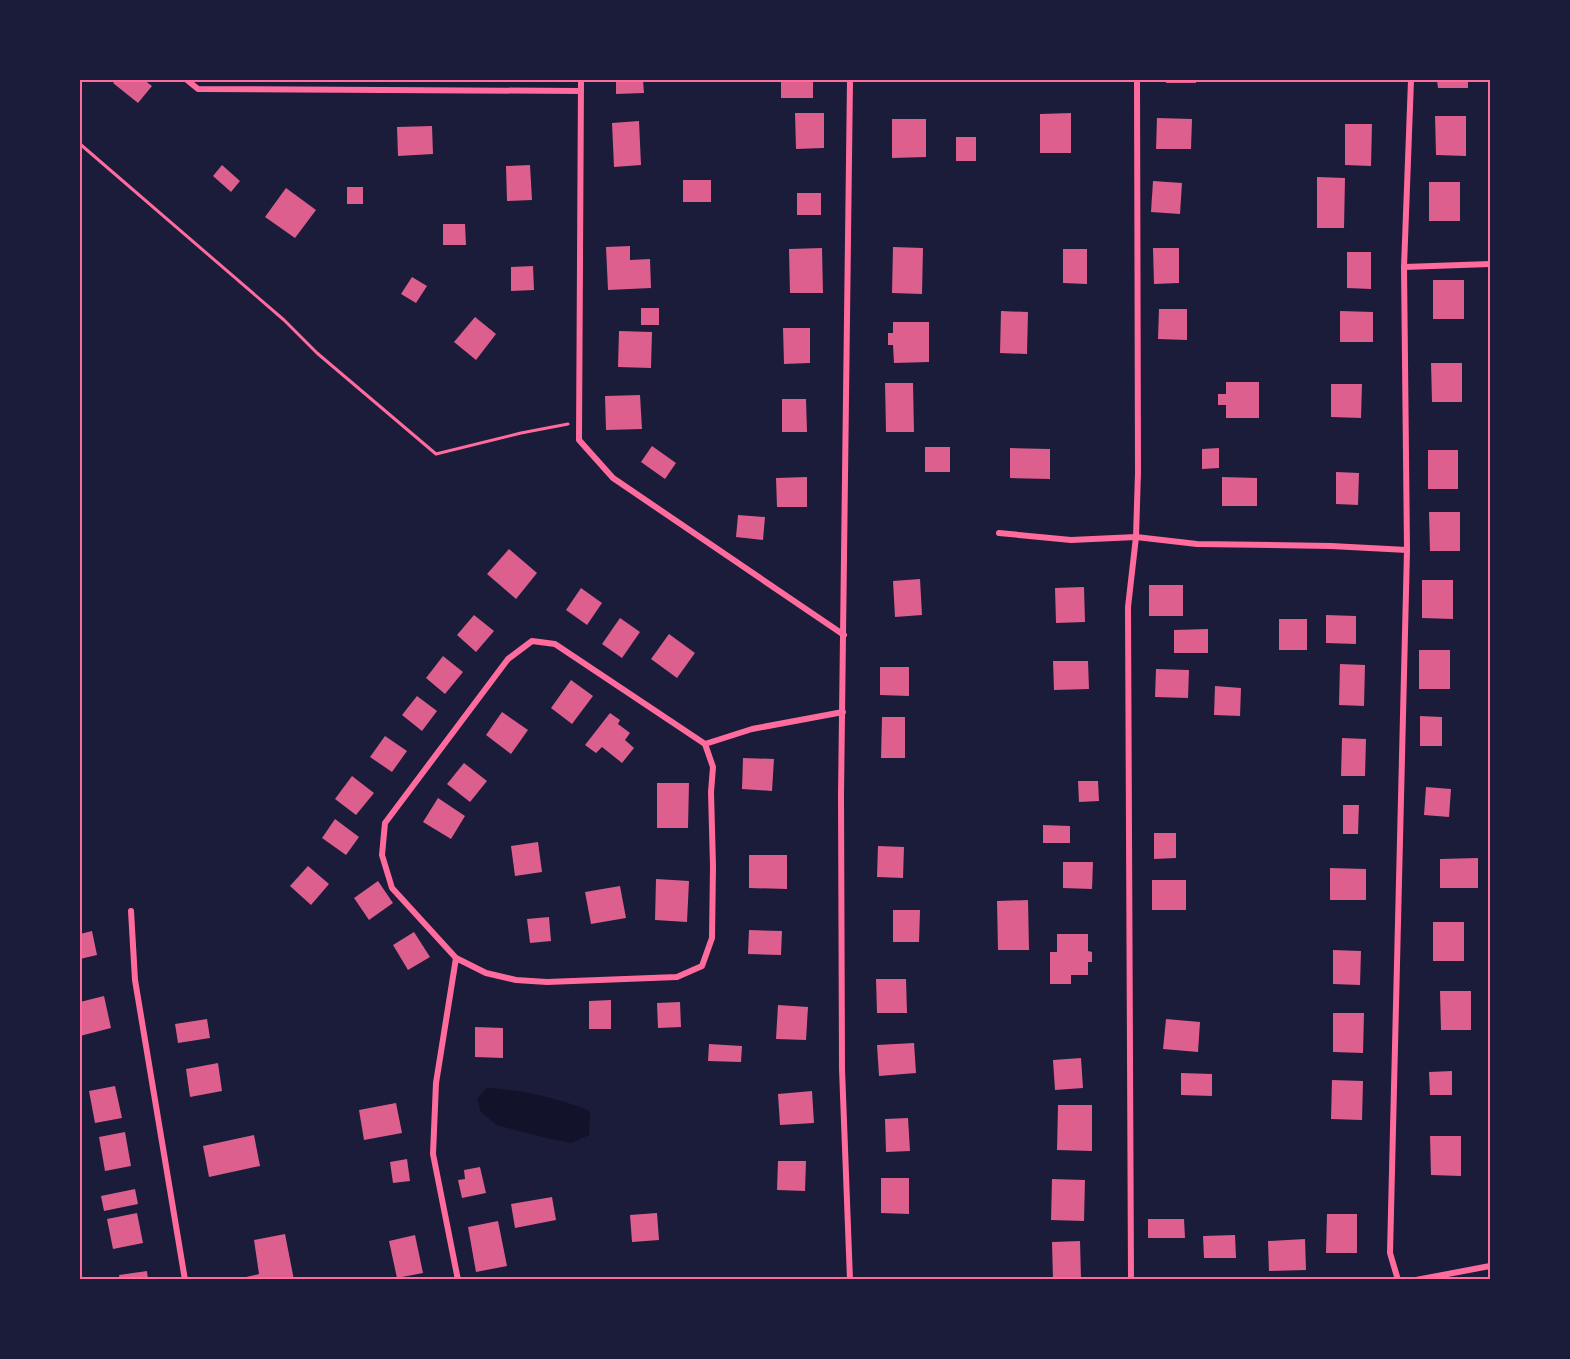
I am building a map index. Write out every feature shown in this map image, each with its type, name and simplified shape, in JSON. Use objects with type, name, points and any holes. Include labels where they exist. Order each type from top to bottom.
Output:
[{"type":"street","points":[[187,80],[198,89],[581,91]]},
{"type":"street","points":[[581,80],[579,440],[613,478],[844,634]]},
{"type":"street","points":[[850,80],[841,795],[842,1069],[850,1280]]},
{"type":"street","points":[[1131,1280],[1128,607],[1136,537],[1138,472],[1137,80]]},
{"type":"street","points":[[1398,1280],[1390,1253],[1407,550],[1404,267],[1411,80]]},
{"type":"street","points":[[1404,267],[1491,264]]},
{"type":"street","points":[[999,532],[1071,540],[1136,537],[1197,544],[1331,546],[1407,550]]},
{"type":"street","points":[[532,641],[555,644],[705,744],[713,767],[711,792],[712,938],[702,966],[677,977],[547,982],[516,980],[486,973],[456,958],[392,888],[382,855],[385,823],[508,659],[532,641]]},
{"type":"street","points":[[705,744],[752,729],[843,712]]},
{"type":"street","points":[[131,910],[135,980],[185,1280]]},
{"type":"street","points":[[456,958],[436,1083],[433,1154],[458,1280]]},
{"type":"street","points":[[1416,1280],[1491,1266]]},
{"type":"path","points":[[80,144],[284,320],[317,353],[436,454],[521,433],[579,422]]},
{"type":"shaded area","points":[[487,1088],[540,1095],[590,1111],[589,1135],[572,1143],[497,1125],[481,1112],[477,1099]]},
{"type":"building","points":[[116,80],[144,80],[152,86],[138,103],[113,83]]},
{"type":"building","points":[[616,80],[643,80],[644,93],[616,94]]},
{"type":"building","points":[[781,80],[813,80],[813,98],[781,98]]},
{"type":"building","points":[[1166,80],[1196,80],[1196,83],[1166,83]]},
{"type":"building","points":[[1437,80],[1468,80],[1468,88],[1438,88]]},
{"type":"building","points":[[795,113],[824,113],[824,148],[796,149]]},
{"type":"building","points":[[1071,113],[1071,153],[1040,153],[1040,114]]},
{"type":"building","points":[[1435,116],[1466,116],[1466,156],[1436,155]]},
{"type":"building","points":[[1157,118],[1192,119],[1191,149],[1156,149]]},
{"type":"building","points":[[892,119],[926,119],[926,157],[892,158]]},
{"type":"building","points":[[639,121],[641,165],[614,167],[612,123]]},
{"type":"building","points":[[1345,124],[1372,124],[1371,166],[1345,165]]},
{"type":"building","points":[[432,126],[433,154],[398,156],[397,127]]},
{"type":"building","points":[[956,137],[976,137],[976,161],[956,161]]},
{"type":"building","points":[[222,165],[240,181],[231,192],[213,176]]},
{"type":"building","points":[[530,165],[532,200],[507,201],[506,166]]},
{"type":"building","points":[[1317,177],[1345,178],[1344,228],[1317,228]]},
{"type":"building","points":[[683,180],[711,180],[711,202],[683,202]]},
{"type":"building","points":[[1153,181],[1182,183],[1180,214],[1151,212]]},
{"type":"building","points":[[1429,182],[1460,182],[1460,221],[1429,221]]},
{"type":"building","points":[[347,187],[363,187],[363,204],[347,204]]},
{"type":"building","points":[[286,188],[316,210],[295,238],[265,217]]},
{"type":"building","points":[[797,193],[821,193],[821,215],[797,215]]},
{"type":"building","points":[[443,224],[465,224],[466,245],[443,245]]},
{"type":"building","points":[[630,246],[630,260],[650,259],[651,288],[608,290],[606,247]]},
{"type":"building","points":[[893,247],[923,248],[922,294],[892,293]]},
{"type":"building","points":[[822,248],[823,293],[790,293],[789,249]]},
{"type":"building","points":[[1153,248],[1179,248],[1179,283],[1154,284]]},
{"type":"building","points":[[1063,249],[1087,249],[1087,284],[1063,283]]},
{"type":"building","points":[[1347,252],[1371,252],[1371,289],[1347,288]]},
{"type":"building","points":[[533,266],[534,290],[511,291],[511,267]]},
{"type":"building","points":[[412,277],[427,286],[416,303],[401,294]]},
{"type":"building","points":[[1433,280],[1464,280],[1464,319],[1433,319]]},
{"type":"building","points":[[641,308],[659,308],[659,325],[641,325]]},
{"type":"building","points":[[1159,309],[1187,309],[1187,340],[1158,339]]},
{"type":"building","points":[[1001,311],[1028,312],[1027,354],[1000,353]]},
{"type":"building","points":[[1340,311],[1373,312],[1373,342],[1340,342]]},
{"type":"building","points":[[475,317],[496,334],[476,360],[454,342]]},
{"type":"building","points":[[893,322],[929,322],[929,362],[894,363],[893,345],[888,345],[888,333],[893,333]]},
{"type":"building","points":[[783,328],[810,328],[810,363],[784,364]]},
{"type":"building","points":[[619,331],[652,332],[651,368],[618,367]]},
{"type":"building","points":[[1431,363],[1462,363],[1462,402],[1432,402]]},
{"type":"building","points":[[1226,382],[1259,382],[1259,418],[1226,418],[1226,405],[1218,405],[1218,394],[1226,394]]},
{"type":"building","points":[[885,383],[913,383],[914,432],[886,432]]},
{"type":"building","points":[[1331,384],[1362,384],[1361,418],[1331,417]]},
{"type":"building","points":[[640,395],[642,429],[606,430],[605,396]]},
{"type":"building","points":[[782,399],[806,399],[807,432],[782,432]]},
{"type":"building","points":[[652,446],[676,463],[665,479],[641,462]]},
{"type":"building","points":[[925,447],[950,447],[950,472],[925,472]]},
{"type":"building","points":[[1010,448],[1050,449],[1050,479],[1010,478]]},
{"type":"building","points":[[1219,448],[1219,468],[1202,469],[1202,449]]},
{"type":"building","points":[[1428,450],[1458,450],[1458,489],[1428,489]]},
{"type":"building","points":[[1336,472],[1359,473],[1358,505],[1336,504]]},
{"type":"building","points":[[807,477],[807,507],[777,507],[776,478]]},
{"type":"building","points":[[1222,477],[1257,478],[1257,506],[1222,506]]},
{"type":"building","points":[[1429,512],[1460,512],[1460,551],[1430,551]]},
{"type":"building","points":[[738,515],[765,517],[763,540],[736,537]]},
{"type":"building","points":[[509,549],[537,573],[516,599],[487,574]]},
{"type":"building","points":[[920,579],[922,615],[895,617],[893,581]]},
{"type":"building","points":[[1422,580],[1453,580],[1453,619],[1422,618]]},
{"type":"building","points":[[1149,585],[1183,585],[1183,616],[1149,616]]},
{"type":"building","points":[[1084,587],[1085,622],[1056,623],[1055,588]]},
{"type":"building","points":[[581,588],[602,603],[587,625],[566,610]]},
{"type":"building","points":[[474,615],[494,631],[476,652],[457,635]]},
{"type":"building","points":[[1326,615],[1356,616],[1356,644],[1326,643]]},
{"type":"building","points":[[620,618],[640,632],[622,658],[602,644]]},
{"type":"building","points":[[1279,619],[1307,619],[1307,650],[1279,650]]},
{"type":"building","points":[[1208,629],[1208,653],[1174,653],[1174,630]]},
{"type":"building","points":[[669,634],[695,653],[677,678],[651,659]]},
{"type":"building","points":[[1419,650],[1450,650],[1450,689],[1419,689]]},
{"type":"building","points":[[443,656],[463,672],[445,694],[426,678]]},
{"type":"building","points":[[1053,661],[1088,661],[1089,689],[1054,690]]},
{"type":"building","points":[[1340,664],[1365,665],[1364,706],[1339,705]]},
{"type":"building","points":[[880,667],[909,667],[909,696],[880,695]]},
{"type":"building","points":[[1156,669],[1189,670],[1188,698],[1155,697]]},
{"type":"building","points":[[571,680],[593,696],[572,724],[551,708]]},
{"type":"building","points":[[1215,686],[1241,688],[1240,716],[1214,715]]},
{"type":"building","points":[[417,696],[437,711],[422,731],[402,715]]},
{"type":"building","points":[[502,712],[528,730],[511,754],[486,735]]},
{"type":"building","points":[[610,713],[620,720],[618,724],[630,733],[625,740],[634,748],[622,763],[602,747],[596,753],[585,745]]},
{"type":"building","points":[[1420,716],[1442,717],[1442,746],[1420,746]]},
{"type":"building","points":[[882,717],[905,717],[905,758],[881,758]]},
{"type":"building","points":[[385,736],[407,751],[392,772],[370,757]]},
{"type":"building","points":[[1342,738],[1366,739],[1365,776],[1341,776]]},
{"type":"building","points":[[743,758],[774,759],[772,791],[742,789]]},
{"type":"building","points":[[464,763],[487,781],[470,802],[447,784]]},
{"type":"building","points":[[352,776],[374,793],[356,815],[335,799]]},
{"type":"building","points":[[1078,781],[1098,781],[1099,801],[1079,802]]},
{"type":"building","points":[[657,783],[689,783],[688,828],[657,828]]},
{"type":"building","points":[[1426,787],[1451,789],[1449,817],[1424,815]]},
{"type":"building","points":[[438,798],[465,816],[451,839],[423,822]]},
{"type":"building","points":[[1343,805],[1359,805],[1358,834],[1343,834]]},
{"type":"building","points":[[335,819],[359,837],[346,855],[322,838]]},
{"type":"building","points":[[1043,825],[1070,826],[1070,843],[1043,843]]},
{"type":"building","points":[[1154,833],[1176,833],[1176,858],[1154,859]]},
{"type":"building","points":[[538,842],[542,872],[515,876],[511,846]]},
{"type":"building","points":[[878,846],[904,847],[903,878],[877,877]]},
{"type":"building","points":[[749,855],[787,855],[787,889],[749,888]]},
{"type":"building","points":[[1478,858],[1478,888],[1440,888],[1440,859]]},
{"type":"building","points":[[1063,862],[1093,862],[1092,889],[1063,888]]},
{"type":"building","points":[[308,866],[329,884],[311,905],[290,886]]},
{"type":"building","points":[[1330,868],[1366,869],[1366,900],[1330,900]]},
{"type":"building","points":[[656,879],[689,881],[687,922],[655,920]]},
{"type":"building","points":[[1152,880],[1186,880],[1186,910],[1152,910]]},
{"type":"building","points":[[378,881],[393,903],[369,920],[354,898]]},
{"type":"building","points":[[620,886],[626,918],[591,924],[585,892]]},
{"type":"building","points":[[1028,900],[1029,950],[998,950],[997,901]]},
{"type":"building","points":[[893,910],[920,910],[919,942],[893,942]]},
{"type":"building","points":[[549,917],[551,941],[530,943],[527,919]]},
{"type":"building","points":[[1433,922],[1464,922],[1464,961],[1433,961]]},
{"type":"building","points":[[749,930],[782,931],[781,955],[748,954]]},
{"type":"building","points":[[92,931],[97,955],[80,959],[80,934]]},
{"type":"building","points":[[414,932],[430,957],[408,970],[393,945]]},
{"type":"building","points":[[1057,934],[1088,934],[1088,951],[1092,952],[1092,962],[1088,962],[1088,975],[1071,975],[1071,984],[1050,984],[1050,952],[1057,952]]},
{"type":"building","points":[[1333,950],[1361,951],[1360,985],[1333,984]]},
{"type":"building","points":[[876,979],[906,979],[907,1013],[877,1013]]},
{"type":"building","points":[[1440,991],[1471,991],[1471,1030],[1441,1030]]},
{"type":"building","points":[[104,996],[111,1028],[80,1036],[80,1002]]},
{"type":"building","points":[[611,1000],[611,1029],[589,1029],[589,1001]]},
{"type":"building","points":[[680,1002],[681,1027],[658,1028],[657,1003]]},
{"type":"building","points":[[778,1005],[808,1007],[806,1040],[776,1039]]},
{"type":"building","points":[[1333,1013],[1364,1013],[1363,1053],[1333,1052]]},
{"type":"building","points":[[207,1019],[210,1038],[178,1043],[175,1024]]},
{"type":"building","points":[[1166,1019],[1200,1022],[1198,1052],[1163,1049]]},
{"type":"building","points":[[475,1027],[503,1028],[503,1058],[475,1057]]},
{"type":"building","points":[[914,1043],[916,1073],[879,1076],[877,1045]]},
{"type":"building","points":[[709,1044],[742,1046],[741,1062],[708,1061]]},
{"type":"building","points":[[1081,1058],[1083,1088],[1055,1090],[1053,1060]]},
{"type":"building","points":[[218,1063],[222,1091],[190,1097],[186,1069]]},
{"type":"building","points":[[1452,1071],[1452,1095],[1430,1095],[1429,1072]]},
{"type":"building","points":[[1181,1073],[1212,1074],[1212,1096],[1181,1095]]},
{"type":"building","points":[[1332,1080],[1363,1081],[1362,1120],[1331,1119]]},
{"type":"building","points":[[115,1086],[122,1118],[95,1123],[89,1091]]},
{"type":"building","points":[[812,1091],[814,1123],[780,1125],[778,1094]]},
{"type":"building","points":[[396,1103],[402,1133],[364,1140],[359,1110]]},
{"type":"building","points":[[1058,1105],[1092,1105],[1092,1151],[1057,1150]]},
{"type":"building","points":[[908,1118],[910,1151],[886,1152],[885,1119]]},
{"type":"building","points":[[125,1132],[131,1166],[105,1171],[99,1137]]},
{"type":"building","points":[[254,1135],[260,1166],[209,1177],[203,1146]]},
{"type":"building","points":[[1430,1136],[1461,1136],[1461,1176],[1431,1175]]},
{"type":"building","points":[[407,1159],[410,1181],[393,1183],[390,1162]]},
{"type":"building","points":[[778,1161],[806,1161],[805,1191],[777,1190]]},
{"type":"building","points":[[480,1167],[486,1193],[462,1198],[458,1180],[465,1179],[464,1170]]},
{"type":"building","points":[[881,1178],[909,1178],[909,1214],[881,1213]]},
{"type":"building","points":[[1052,1179],[1085,1180],[1084,1221],[1051,1220]]},
{"type":"building","points":[[135,1189],[138,1204],[104,1211],[101,1196]]},
{"type":"building","points":[[552,1197],[556,1220],[515,1228],[511,1204]]},
{"type":"building","points":[[137,1213],[143,1243],[113,1249],[107,1219]]},
{"type":"building","points":[[657,1213],[659,1240],[632,1242],[630,1215]]},
{"type":"building","points":[[1327,1214],[1357,1214],[1357,1253],[1326,1253]]},
{"type":"building","points":[[1148,1219],[1184,1219],[1185,1238],[1148,1238]]},
{"type":"building","points":[[498,1221],[507,1266],[476,1272],[468,1227]]},
{"type":"building","points":[[285,1234],[294,1280],[246,1280],[246,1277],[259,1274],[254,1240]]},
{"type":"building","points":[[415,1235],[423,1273],[397,1278],[389,1241]]},
{"type":"building","points":[[1235,1235],[1236,1258],[1204,1258],[1203,1236]]},
{"type":"building","points":[[1305,1239],[1306,1270],[1269,1271],[1268,1241]]},
{"type":"building","points":[[1080,1241],[1081,1279],[1053,1280],[1052,1242]]},
{"type":"building","points":[[147,1271],[148,1280],[120,1280],[119,1275]]}]
